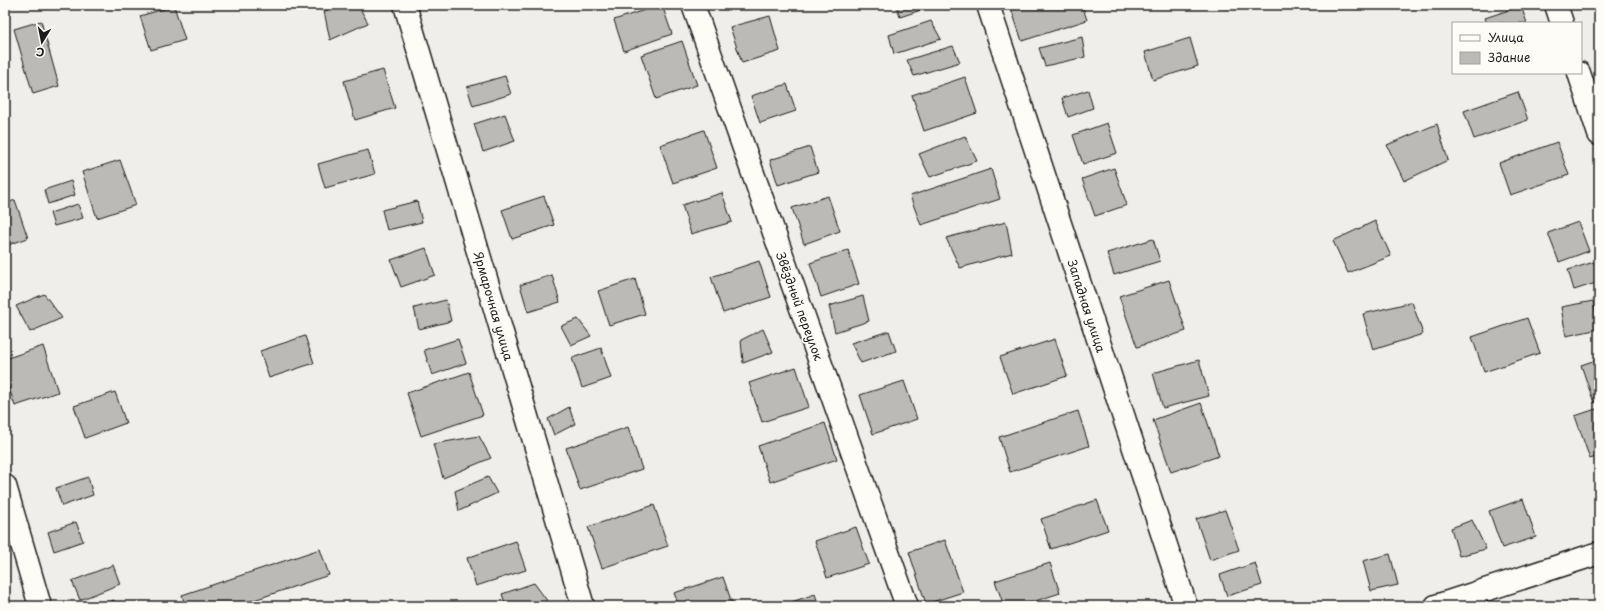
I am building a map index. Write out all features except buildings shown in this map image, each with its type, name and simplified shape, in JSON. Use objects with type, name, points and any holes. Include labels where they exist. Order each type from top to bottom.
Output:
[{"type":"street","name":"Ярмарочная улица","points":[[406,5],[583,606]]},
{"type":"street","name":"Звёздный переулок","points":[[693,5],[907,606]]},
{"type":"street","name":"Западная улица","points":[[988,5],[1186,606]]},
{"type":"street","points":[[1556,5],[1562,22]]},
{"type":"street","points":[[1579,74],[1599,134]]},
{"type":"street","points":[[5,486],[40,606]]},
{"type":"street","points":[[1436,606],[1599,552]]}]
